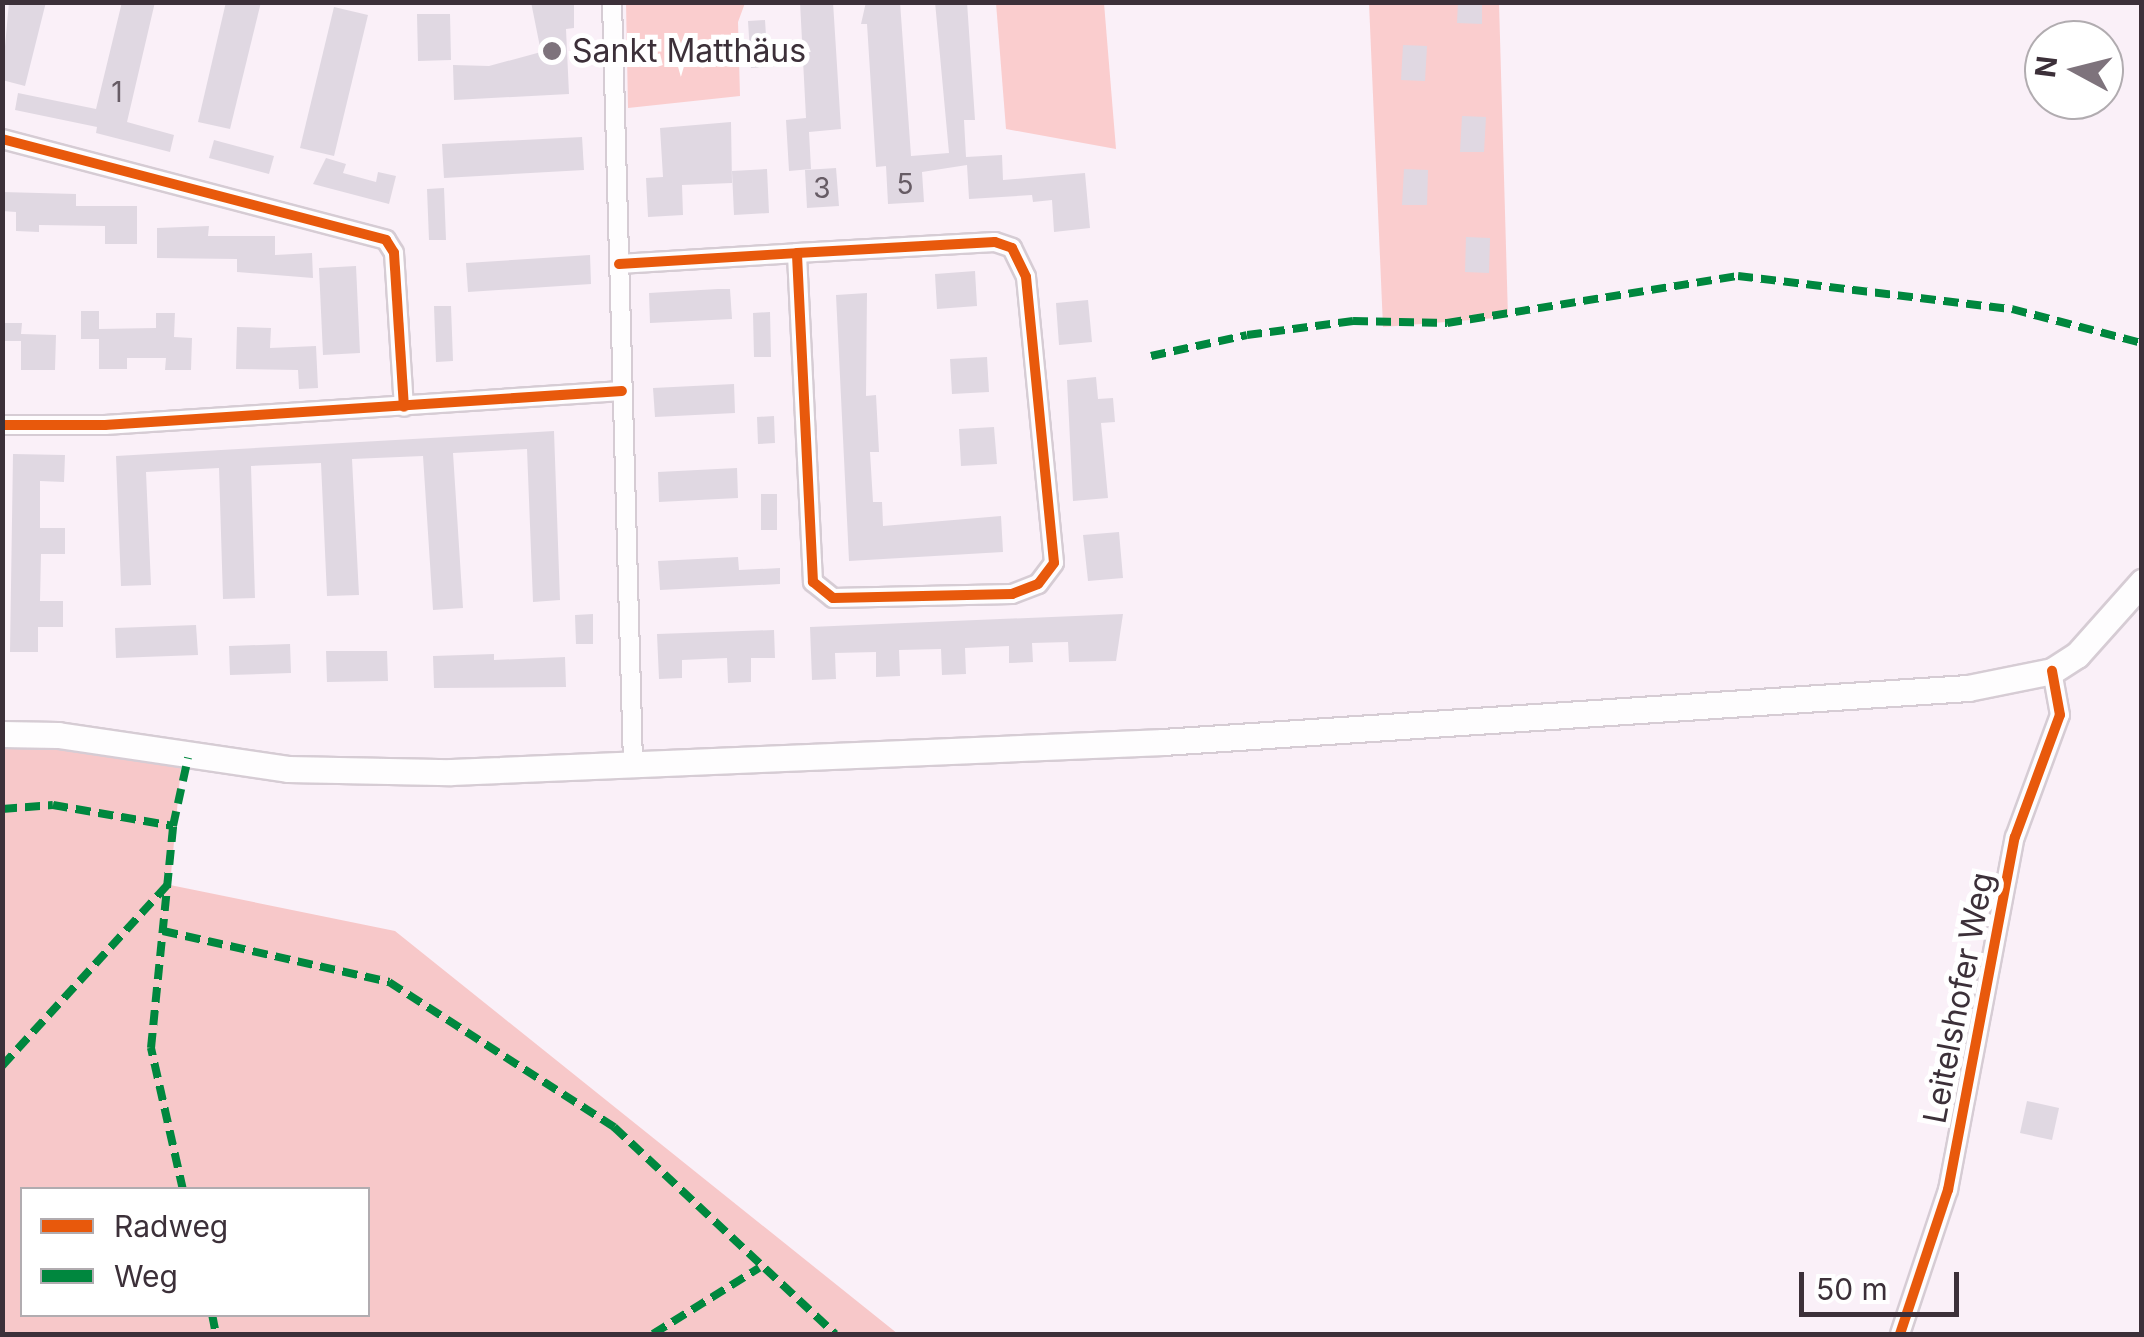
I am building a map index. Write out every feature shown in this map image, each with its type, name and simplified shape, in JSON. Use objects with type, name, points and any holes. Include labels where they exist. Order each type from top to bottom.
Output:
[{"type":"main road","points":[[2,734],[58,735],[288,769],[633,765],[1182,741],[1968,688],[2052,671],[2077,655],[2142,582]]},
{"type":"street","points":[[612,2],[633,765]]},
{"type":"street","points":[[2,138],[386,240],[394,254],[404,407]]},
{"type":"street","points":[[619,264],[797,253],[995,242],[1012,248],[1026,277],[1054,563],[1038,584],[1012,594],[833,598],[812,582],[797,253]]},
{"type":"street","points":[[2,425],[404,407],[622,391]]},
{"type":"street","name":"Leitelshofer Weg","points":[[1900,1334],[1948,1190],[2015,837],[2060,714],[2052,671]]},
{"type":"shaded area","points":[[626,3],[745,3],[738,22],[740,96],[628,108]]},
{"type":"shaded area","points":[[996,3],[1104,3],[1116,149],[1006,129]]},
{"type":"shaded area","points":[[1369,3],[1499,3],[1508,317],[1383,327]]},
{"type":"shaded area","points":[[22,743],[181,767],[170,885],[395,931],[898,1334],[3,1334],[2,745]]},
{"type":"building","points":[[9,2],[46,2],[25,86],[2,80]]},
{"type":"building","points":[[122,2],[155,2],[127,122],[174,135],[170,152],[96,133],[97,127],[15,110],[18,93],[96,109]]},
{"type":"building","points":[[226,2],[261,2],[230,129],[198,122]]},
{"type":"building","name":"Sankt Matthäus","points":[[531,2],[574,2],[574,28],[566,29],[569,94],[454,100],[453,65],[489,66],[541,52]]},
{"type":"building","points":[[800,2],[833,2],[841,129],[809,132],[811,169],[789,171],[786,120],[806,118]]},
{"type":"building","points":[[866,2],[900,2],[911,156],[949,153],[935,2],[967,2],[975,120],[964,120],[966,157],[1002,155],[1003,180],[1085,173],[1090,228],[1054,232],[1052,200],[1033,202],[1032,195],[969,199],[967,165],[922,172],[924,202],[888,204],[886,166],[876,167],[867,24],[861,24]]},
{"type":"building","points":[[1458,2],[1482,2],[1482,24],[1457,23]]},
{"type":"building","points":[[334,7],[368,15],[334,156],[300,148]]},
{"type":"building","points":[[417,14],[450,14],[451,60],[418,61]]},
{"type":"building","points":[[765,20],[768,67],[751,68],[748,21]]},
{"type":"building","points":[[1403,45],[1427,46],[1425,81],[1401,80]]},
{"type":"building","points":[[1462,116],[1486,117],[1484,152],[1460,152]]},
{"type":"building","points":[[731,122],[732,183],[682,185],[683,215],[648,217],[646,178],[663,177],[660,128]]},
{"type":"building","points":[[582,137],[584,170],[444,178],[442,144]]},
{"type":"building","points":[[214,140],[274,156],[269,174],[209,158]]},
{"type":"building","points":[[326,158],[346,164],[343,173],[376,182],[378,172],[396,176],[389,204],[313,184]]},
{"type":"building","points":[[836,168],[839,206],[807,208],[805,170]]},
{"type":"building","points":[[767,169],[769,213],[734,215],[732,171]]},
{"type":"building","points":[[1404,169],[1428,170],[1427,205],[1402,205]]},
{"type":"building","points":[[444,188],[446,240],[429,240],[427,189]]},
{"type":"building","points":[[2,192],[76,194],[76,206],[137,206],[137,244],[105,244],[105,226],[39,225],[39,232],[16,231],[16,212],[2,211]]},
{"type":"building","points":[[209,226],[208,236],[275,236],[275,255],[312,253],[313,278],[237,272],[237,259],[157,258],[157,228]]},
{"type":"building","points":[[1466,237],[1490,238],[1489,273],[1465,272]]},
{"type":"building","points":[[590,255],[591,284],[468,292],[466,263]]},
{"type":"building","points":[[356,266],[360,353],[323,355],[319,268]]},
{"type":"building","points":[[975,271],[977,306],[937,309],[935,274]]},
{"type":"building","points":[[730,289],[732,319],[650,323],[649,293]]},
{"type":"building","points":[[867,293],[866,396],[876,395],[879,452],[870,452],[873,502],[882,502],[883,526],[1001,516],[1003,552],[849,561],[836,295]]},
{"type":"building","points":[[1088,300],[1092,342],[1059,345],[1056,303]]},
{"type":"building","points":[[434,306],[451,306],[453,361],[436,362]]},
{"type":"building","points":[[81,311],[99,311],[99,339],[81,339]]},
{"type":"building","points":[[770,312],[771,357],[754,357],[753,313]]},
{"type":"building","points":[[156,313],[175,313],[174,337],[192,338],[191,370],[165,370],[166,358],[127,358],[127,369],[99,369],[99,329],[156,328]]},
{"type":"building","points":[[3,323],[22,323],[21,334],[56,335],[55,370],[21,370],[21,341],[3,341]]},
{"type":"building","points":[[237,327],[271,328],[270,348],[316,346],[318,388],[299,389],[298,370],[236,369]]},
{"type":"building","points":[[987,357],[989,392],[952,394],[950,359]]},
{"type":"building","points":[[1096,377],[1098,399],[1113,398],[1115,422],[1101,423],[1108,498],[1073,501],[1067,380]]},
{"type":"building","points":[[734,384],[735,413],[655,417],[653,388]]},
{"type":"building","points":[[774,416],[775,443],[758,444],[757,417]]},
{"type":"building","points":[[994,427],[997,464],[961,466],[959,429]]},
{"type":"building","points":[[554,431],[560,600],[533,602],[527,449],[453,453],[463,608],[433,610],[423,456],[352,459],[359,595],[327,596],[321,463],[251,466],[255,598],[223,599],[219,468],[146,472],[151,585],[121,586],[116,456]]},
{"type":"building","points":[[13,454],[65,455],[64,482],[40,481],[40,528],[65,528],[65,554],[41,554],[40,601],[63,601],[63,627],[38,627],[38,652],[10,652]]},
{"type":"building","points":[[737,468],[738,498],[659,502],[658,472]]},
{"type":"building","points":[[761,494],[777,494],[777,530],[761,530]]},
{"type":"building","points":[[1119,532],[1123,578],[1088,581],[1083,535]]},
{"type":"building","points":[[738,557],[739,570],[780,568],[780,584],[660,590],[658,561]]},
{"type":"building","points":[[593,614],[593,644],[576,644],[575,615]]},
{"type":"building","points":[[1123,614],[1116,661],[1069,662],[1068,642],[1032,643],[1033,662],[1009,663],[1009,646],[965,648],[966,674],[942,675],[941,649],[899,650],[900,676],[876,677],[876,652],[835,653],[836,679],[812,680],[810,627]]},
{"type":"building","points":[[196,625],[198,655],[116,658],[115,628]]},
{"type":"building","points":[[774,630],[775,658],[751,658],[751,682],[728,683],[727,658],[682,660],[682,678],[659,679],[657,634]]},
{"type":"building","points":[[290,644],[291,673],[230,675],[229,646]]},
{"type":"building","points":[[326,651],[387,651],[388,681],[327,682]]},
{"type":"building","points":[[494,654],[494,660],[565,657],[566,687],[434,688],[433,656]]},
{"type":"building","points":[[2027,1101],[2059,1108],[2052,1140],[2020,1133]]},
{"type":"marked path","points":[[1151,356],[1247,335],[1353,321],[1447,323],[1738,276],[2012,309],[2142,343]]},
{"type":"marked path","points":[[182,1187],[151,1048],[173,826],[188,758]]},
{"type":"marked path","points":[[2,809],[53,805],[173,826]]},
{"type":"marked path","points":[[2,1066],[167,885]]},
{"type":"marked path","points":[[163,931],[389,982],[614,1127],[835,1334]]},
{"type":"marked path","points":[[653,1334],[759,1268]]},
{"type":"marked path","points":[[213,1317],[216,1334]]},
{"type":"cycle path","points":[[2,139],[386,240],[394,253],[404,407]]},
{"type":"cycle path","points":[[619,264],[797,253],[995,242],[1012,248],[1026,277],[1054,563],[1038,584],[1012,594],[833,598],[813,582],[797,253]]},
{"type":"cycle path","points":[[2,425],[105,425],[622,391]]},
{"type":"cycle path","points":[[1900,1334],[1948,1190],[2015,837],[2060,715],[2052,671]]},
{"type":"place","name":"Sankt Matthäus","points":[[552,51]]}]
